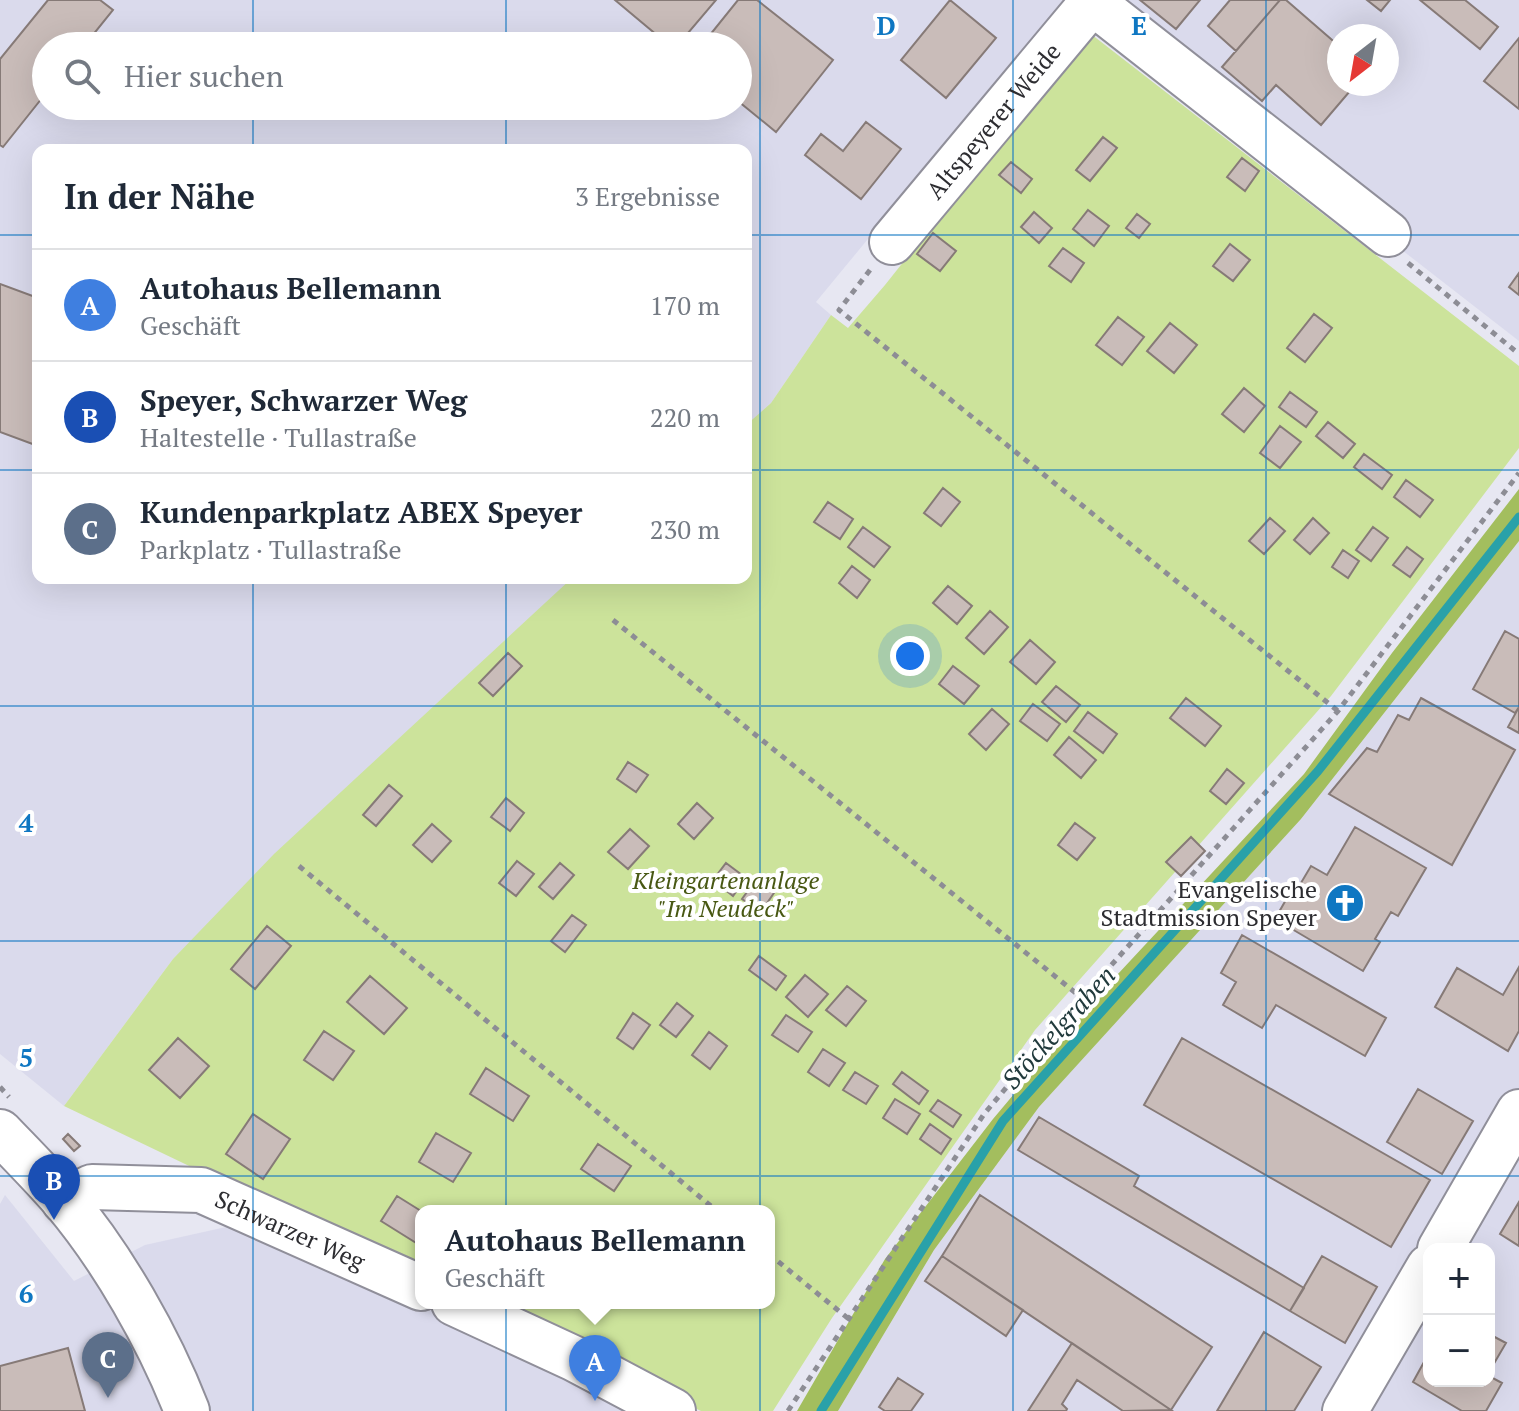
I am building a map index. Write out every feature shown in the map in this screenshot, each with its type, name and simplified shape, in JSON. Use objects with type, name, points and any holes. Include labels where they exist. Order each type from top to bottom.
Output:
[{"type":"street","points":[[1093,1],[1388,234]]},
{"type":"street","name":"Altspeyerer Weide","points":[[892,242],[1093,1]]},
{"type":"street","points":[[1443,1243],[1519,1112]]},
{"type":"street","points":[[0,1132],[64,1201],[110,1264],[144,1322],[187,1411]]},
{"type":"street","name":"Schwarzer Weg","points":[[64,1201],[92,1187],[201,1190],[415,1285]]},
{"type":"street","points":[[1345,1411],[1423,1277]]},
{"type":"street","points":[[467,1309],[575,1359],[673,1411]]},
{"type":"path","points":[[1388,234],[1401,258],[1519,354]]},
{"type":"path","points":[[892,242],[839,310],[1338,711]]},
{"type":"path","points":[[788,1411],[984,1114],[1082,998],[1338,711],[1519,473]]},
{"type":"path","points":[[613,620],[1082,998]]},
{"type":"path","points":[[299,866],[710,1205]]},
{"type":"path","points":[[775,1259],[850,1320]]},
{"type":"shaded area","points":[[0,0],[1065,0],[816,302],[831,315],[771,403],[752,420],[752,144],[32,144],[32,584],[566,584],[173,959],[64,1106],[0,1054]]},
{"type":"shaded area","points":[[1080,0],[1519,0],[1519,341]]},
{"type":"shaded area","points":[[1519,541],[1519,1411],[838,1411],[934,1250],[1039,1107],[1301,819]]},
{"type":"shaded area","points":[[5,1195],[74,1281],[145,1245],[226,1227],[267,1237],[349,1271],[415,1302],[415,1309],[430,1309],[646,1411],[0,1411],[0,1204]]},
{"type":"green space","name":"Kleingartenanlage \"Im Neudeck\"","points":[[1087,31],[1519,366],[1519,448],[1331,696],[1035,1030],[832,1318],[773,1411],[701,1411],[488,1309],[775,1309],[775,1205],[415,1205],[415,1274],[64,1106],[173,959],[274,854],[566,584],[752,584],[752,420],[771,403],[831,315],[848,328]]},
{"type":"green space","points":[[1519,489],[1519,541],[1301,819],[1039,1107],[934,1250],[838,1411],[797,1411],[885,1259],[993,1119],[1090,1004],[1304,774],[1392,653]]},
{"type":"building","points":[[48,0],[100,0],[113,10],[95,32],[32,32],[32,111],[3,147],[0,145],[0,59]]},
{"type":"building","points":[[615,0],[716,0],[689,32],[653,32]]},
{"type":"building","points":[[738,0],[757,0],[833,60],[776,132],[752,112],[752,32],[712,32]]},
{"type":"building","points":[[950,0],[996,38],[946,98],[901,60]]},
{"type":"building","points":[[1140,0],[1200,0],[1176,29]]},
{"type":"building","points":[[1230,0],[1280,0],[1236,51],[1208,26]]},
{"type":"building","points":[[1280,0],[1286,0],[1327,36],[1327,96],[1346,96],[1321,125],[1276,85],[1262,101],[1222,67]]},
{"type":"building","points":[[1367,0],[1390,0],[1381,11]]},
{"type":"building","points":[[1420,0],[1465,0],[1498,27],[1480,49]]},
{"type":"building","points":[[1519,38],[1519,109],[1484,81]]},
{"type":"building","points":[[866,122],[901,149],[861,199],[805,155],[821,134],[843,151]]},
{"type":"building","points":[[1103,137],[1117,148],[1090,181],[1076,170]]},
{"type":"building","points":[[1242,158],[1259,171],[1245,191],[1227,177]]},
{"type":"building","points":[[1011,162],[1032,179],[1021,193],[999,175]]},
{"type":"building","points":[[1088,210],[1109,226],[1094,246],[1073,229]]},
{"type":"building","points":[[1034,212],[1052,228],[1039,243],[1021,227]]},
{"type":"building","points":[[1137,214],[1150,224],[1139,238],[1126,228]]},
{"type":"building","points":[[933,233],[956,251],[940,271],[917,254]]},
{"type":"building","points":[[1230,244],[1250,260],[1233,281],[1213,266]]},
{"type":"building","points":[[1063,248],[1084,263],[1071,282],[1049,266]]},
{"type":"building","points":[[1519,273],[1519,295],[1509,287]]},
{"type":"building","points":[[0,284],[32,296],[32,444],[0,432]]},
{"type":"building","points":[[1314,314],[1332,328],[1305,362],[1287,348]]},
{"type":"building","points":[[1118,317],[1144,337],[1122,365],[1096,345]]},
{"type":"building","points":[[1170,323],[1197,345],[1174,373],[1147,351]]},
{"type":"building","points":[[1244,388],[1265,406],[1244,432],[1222,414]]},
{"type":"building","points":[[1290,392],[1317,412],[1306,427],[1279,407]]},
{"type":"building","points":[[1328,422],[1355,444],[1343,458],[1316,436]]},
{"type":"building","points":[[1280,426],[1301,442],[1280,468],[1260,453]]},
{"type":"building","points":[[1364,454],[1392,475],[1382,489],[1354,467]]},
{"type":"building","points":[[1406,480],[1433,500],[1420,517],[1394,497]]},
{"type":"building","points":[[943,488],[960,502],[941,526],[924,513]]},
{"type":"building","points":[[828,502],[853,519],[840,539],[814,522]]},
{"type":"building","points":[[1270,518],[1285,531],[1264,554],[1249,541]]},
{"type":"building","points":[[1313,518],[1329,533],[1310,554],[1294,540]]},
{"type":"building","points":[[863,527],[890,547],[874,567],[848,547]]},
{"type":"building","points":[[1373,527],[1388,538],[1371,561],[1356,550]]},
{"type":"building","points":[[1407,547],[1423,559],[1410,577],[1393,565]]},
{"type":"building","points":[[1343,550],[1359,561],[1348,578],[1332,567]]},
{"type":"building","points":[[852,566],[870,580],[857,598],[839,583]]},
{"type":"building","points":[[948,586],[972,606],[957,624],[933,603]]},
{"type":"building","points":[[990,611],[1008,627],[984,654],[966,638]]},
{"type":"building","points":[[1505,631],[1519,639],[1519,707],[1515,713],[1473,689]]},
{"type":"building","points":[[1030,640],[1055,662],[1036,684],[1010,662]]},
{"type":"building","points":[[508,653],[522,666],[493,696],[479,683]]},
{"type":"building","points":[[953,666],[979,686],[964,704],[939,684]]},
{"type":"building","points":[[1056,686],[1080,705],[1066,722],[1042,702]]},
{"type":"building","points":[[1186,698],[1221,726],[1205,746],[1170,718]]},
{"type":"building","points":[[1421,698],[1515,750],[1452,865],[1329,794],[1367,748],[1377,752],[1398,715],[1409,720]]},
{"type":"building","points":[[1033,704],[1060,724],[1047,741],[1020,721]]},
{"type":"building","points":[[1519,707],[1519,733],[1508,727]]},
{"type":"building","points":[[992,709],[1009,724],[986,750],[969,734]]},
{"type":"building","points":[[1088,712],[1117,734],[1103,753],[1074,731]]},
{"type":"building","points":[[1069,737],[1096,760],[1081,778],[1054,755]]},
{"type":"building","points":[[628,762],[648,775],[636,792],[617,779]]},
{"type":"building","points":[[1227,769],[1244,783],[1226,804],[1210,791]]},
{"type":"building","points":[[389,785],[402,796],[376,826],[363,815]]},
{"type":"building","points":[[506,798],[524,813],[510,831],[491,817]]},
{"type":"building","points":[[697,803],[713,818],[694,839],[678,824]]},
{"type":"building","points":[[1075,823],[1095,838],[1077,860],[1058,845]]},
{"type":"building","points":[[432,824],[451,841],[432,862],[413,845]]},
{"type":"building","name":"Evangelische Stadtmission Speyer","points":[[1355,827],[1426,868],[1398,916],[1391,912],[1375,939],[1380,942],[1363,971],[1275,919],[1291,891],[1295,893],[1311,866],[1327,875]]},
{"type":"building","points":[[630,829],[649,846],[628,869],[608,852]]},
{"type":"building","points":[[1191,837],[1205,851],[1181,876],[1166,862]]},
{"type":"building","points":[[517,861],[534,874],[516,896],[499,883]]},
{"type":"building","points":[[560,863],[574,875],[553,899],[539,887]]},
{"type":"building","points":[[726,863],[746,878],[733,896],[713,880]]},
{"type":"building","points":[[760,874],[778,887],[761,912],[742,899]]},
{"type":"building","points":[[572,915],[586,925],[565,952],[551,941]]},
{"type":"building","points":[[267,926],[291,946],[255,989],[231,969]]},
{"type":"building","points":[[1242,935],[1386,1018],[1365,1056],[1276,1005],[1262,1028],[1223,1005],[1236,982],[1221,973]]},
{"type":"building","points":[[759,956],[786,976],[776,990],[749,970]]},
{"type":"building","points":[[1519,967],[1519,1031],[1508,1051],[1435,1007],[1457,968],[1503,995]]},
{"type":"building","points":[[805,975],[828,994],[808,1017],[786,997]]},
{"type":"building","points":[[370,976],[407,1008],[384,1034],[347,1002]]},
{"type":"building","points":[[847,986],[866,1001],[846,1026],[826,1010]]},
{"type":"building","points":[[677,1003],[693,1016],[676,1037],[660,1025]]},
{"type":"building","points":[[633,1013],[650,1025],[633,1049],[617,1038]]},
{"type":"building","points":[[786,1015],[812,1032],[798,1052],[772,1035]]},
{"type":"building","points":[[324,1031],[354,1051],[333,1080],[304,1060]]},
{"type":"building","points":[[709,1032],[727,1046],[710,1069],[692,1055]]},
{"type":"building","points":[[178,1038],[209,1066],[180,1098],[149,1070]]},
{"type":"building","points":[[1182,1038],[1430,1180],[1391,1247],[1144,1105]]},
{"type":"building","points":[[823,1049],[845,1063],[829,1086],[808,1072]]},
{"type":"building","points":[[486,1068],[529,1096],[513,1121],[470,1094]]},
{"type":"building","points":[[855,1072],[878,1086],[866,1104],[843,1090]]},
{"type":"building","points":[[902,1072],[928,1091],[919,1104],[893,1084]]},
{"type":"building","points":[[1418,1089],[1473,1121],[1442,1174],[1387,1142]]},
{"type":"building","points":[[895,1099],[920,1114],[907,1134],[883,1118]]},
{"type":"building","points":[[938,1100],[961,1115],[953,1127],[930,1111]]},
{"type":"building","points":[[253,1114],[290,1139],[263,1179],[226,1154]]},
{"type":"building","points":[[1039,1117],[1139,1176],[1134,1186],[1304,1288],[1290,1311],[1018,1150]]},
{"type":"building","points":[[930,1124],[951,1139],[941,1154],[920,1139]]},
{"type":"building","points":[[436,1133],[471,1153],[453,1182],[419,1162]]},
{"type":"building","points":[[68,1134],[80,1146],[74,1151],[63,1139]]},
{"type":"building","points":[[598,1144],[631,1166],[614,1191],[581,1169]]},
{"type":"building","points":[[980,1195],[1212,1347],[1171,1410],[942,1256]]},
{"type":"building","points":[[397,1196],[415,1207],[415,1242],[381,1221]]},
{"type":"building","points":[[1519,1202],[1519,1246],[1500,1234]]},
{"type":"building","points":[[942,1256],[1023,1310],[1006,1336],[925,1281]]},
{"type":"building","points":[[1322,1256],[1377,1287],[1345,1343],[1290,1311]]},
{"type":"building","points":[[1264,1332],[1321,1367],[1294,1411],[1217,1411]]},
{"type":"building","points":[[1495,1337],[1506,1343],[1495,1362]]},
{"type":"building","points":[[1072,1343],[1171,1410],[1123,1411],[1077,1380],[1062,1404],[1066,1411],[1028,1411]]},
{"type":"building","points":[[68,1348],[85,1411],[0,1411],[0,1366]]},
{"type":"building","points":[[1423,1364],[1423,1387],[1495,1387],[1495,1379],[1502,1383],[1486,1411],[1462,1411],[1413,1382]]},
{"type":"building","points":[[898,1378],[923,1394],[911,1411],[885,1411],[879,1407]]},
{"type":"waterway","name":"Stöckelgraben","points":[[821,1411],[1003,1121],[1318,771],[1519,517]]},
{"type":"place","name":"Evangelische Stadtmission Speyer","points":[[1345,903]]},
{"type":"place","name":"Speyer, Schwarzer Weg","points":[[54,1220]]},
{"type":"place","name":"Kundenparkplatz ABEX Speyer","points":[[108,1398]]},
{"type":"place","name":"Autohaus Bellemann","points":[[595,1401]]}]
